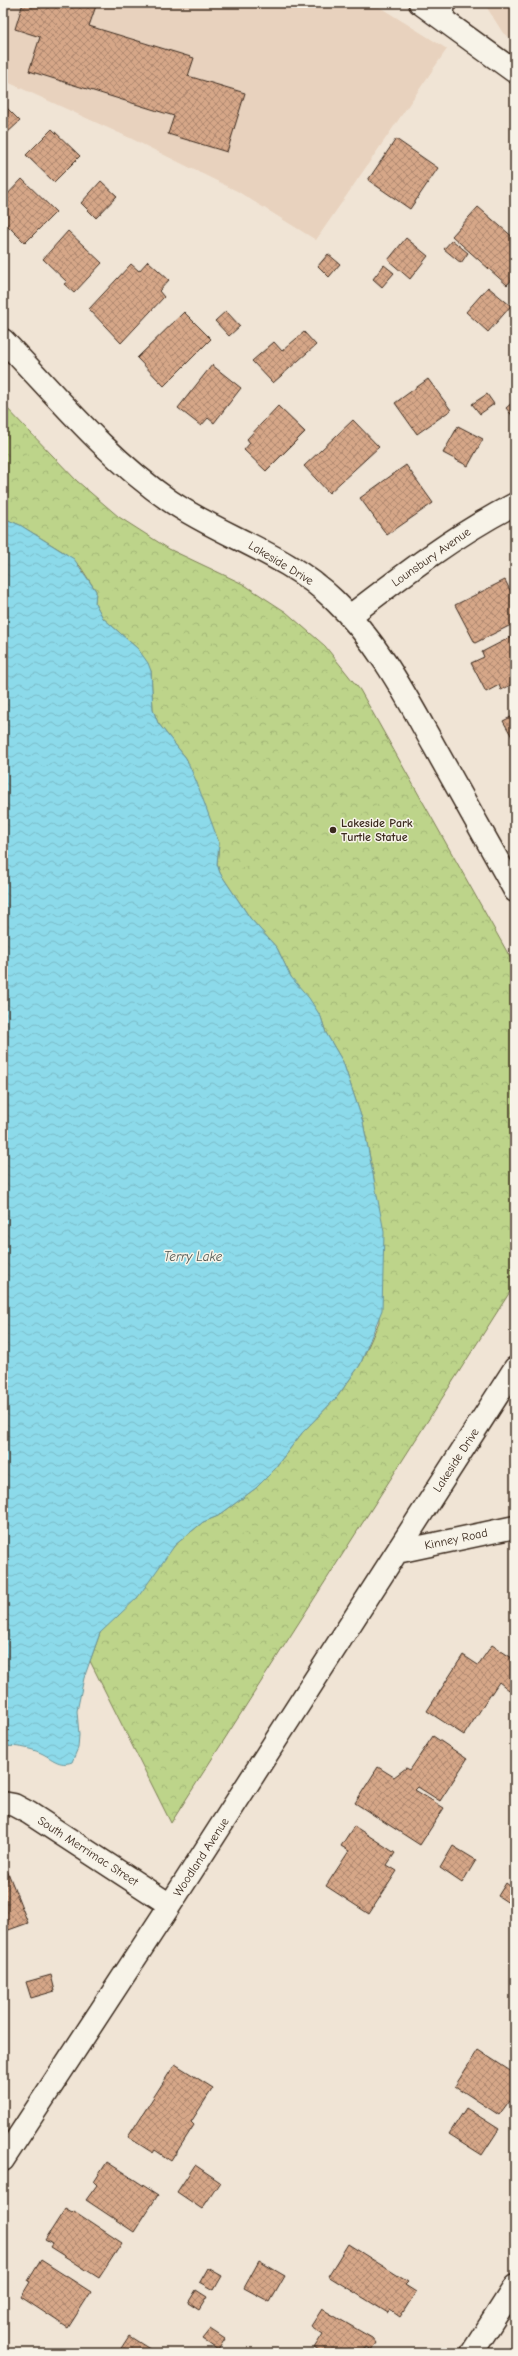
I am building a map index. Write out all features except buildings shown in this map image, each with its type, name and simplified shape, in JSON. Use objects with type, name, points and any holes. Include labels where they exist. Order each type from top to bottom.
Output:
[{"type":"street","points":[[420,3],[443,10],[515,72]]},
{"type":"street","name":"Lakeside Drive","points":[[3,340],[110,452],[151,488],[192,515],[271,554],[293,568],[322,588],[368,635],[397,679],[515,891]]},
{"type":"street","name":"Lounsbury Avenue","points":[[350,616],[434,553],[477,524],[515,504]]},
{"type":"street","name":"Lakeside Drive","points":[[397,1552],[515,1368]]},
{"type":"street","name":"Kinney Road","points":[[397,1552],[515,1527]]},
{"type":"street","name":"Woodland Avenue","points":[[3,2160],[170,1905],[397,1552]]},
{"type":"street","name":"South Merrimac Street","points":[[3,1803],[14,1805],[30,1813],[170,1905]]},
{"type":"street","points":[[472,2353],[515,2286]]},
{"type":"shaded area","points":[[3,3],[373,3],[447,49],[316,240],[237,191],[130,138],[3,80]]},
{"type":"shaded area","points":[[484,3],[515,3],[515,42],[503,33]]},
{"type":"green space","points":[[3,404],[77,481],[119,517],[169,549],[243,584],[286,612],[325,646],[360,690],[515,966],[515,1284],[171,1823],[90,1661],[100,1633],[175,1545],[203,1522],[218,1516],[256,1488],[271,1473],[302,1433],[337,1397],[360,1365],[379,1322],[374,1179],[363,1122],[343,1062],[326,1033],[321,1017],[291,977],[277,948],[250,918],[220,873],[217,864],[219,843],[186,758],[158,723],[153,710],[151,671],[138,649],[103,618],[95,603],[96,591],[80,566],[65,553],[20,525],[3,518]]},
{"type":"water","name":"Terry Lake","points":[[3,518],[20,525],[74,559],[96,591],[95,603],[103,618],[138,649],[148,663],[151,671],[153,710],[158,723],[186,758],[197,783],[219,843],[217,864],[220,873],[250,918],[277,948],[291,977],[309,998],[321,1017],[326,1033],[343,1062],[363,1122],[384,1232],[382,1310],[360,1365],[337,1397],[302,1433],[271,1473],[256,1488],[218,1516],[203,1522],[175,1545],[138,1597],[100,1633],[84,1678],[77,1711],[79,1735],[78,1748],[72,1762],[67,1763],[59,1763],[37,1751],[27,1748],[12,1746],[3,1747]]},
{"type":"place","name":"Lakeside Park Turtle Statue","points":[[333,830]]}]
